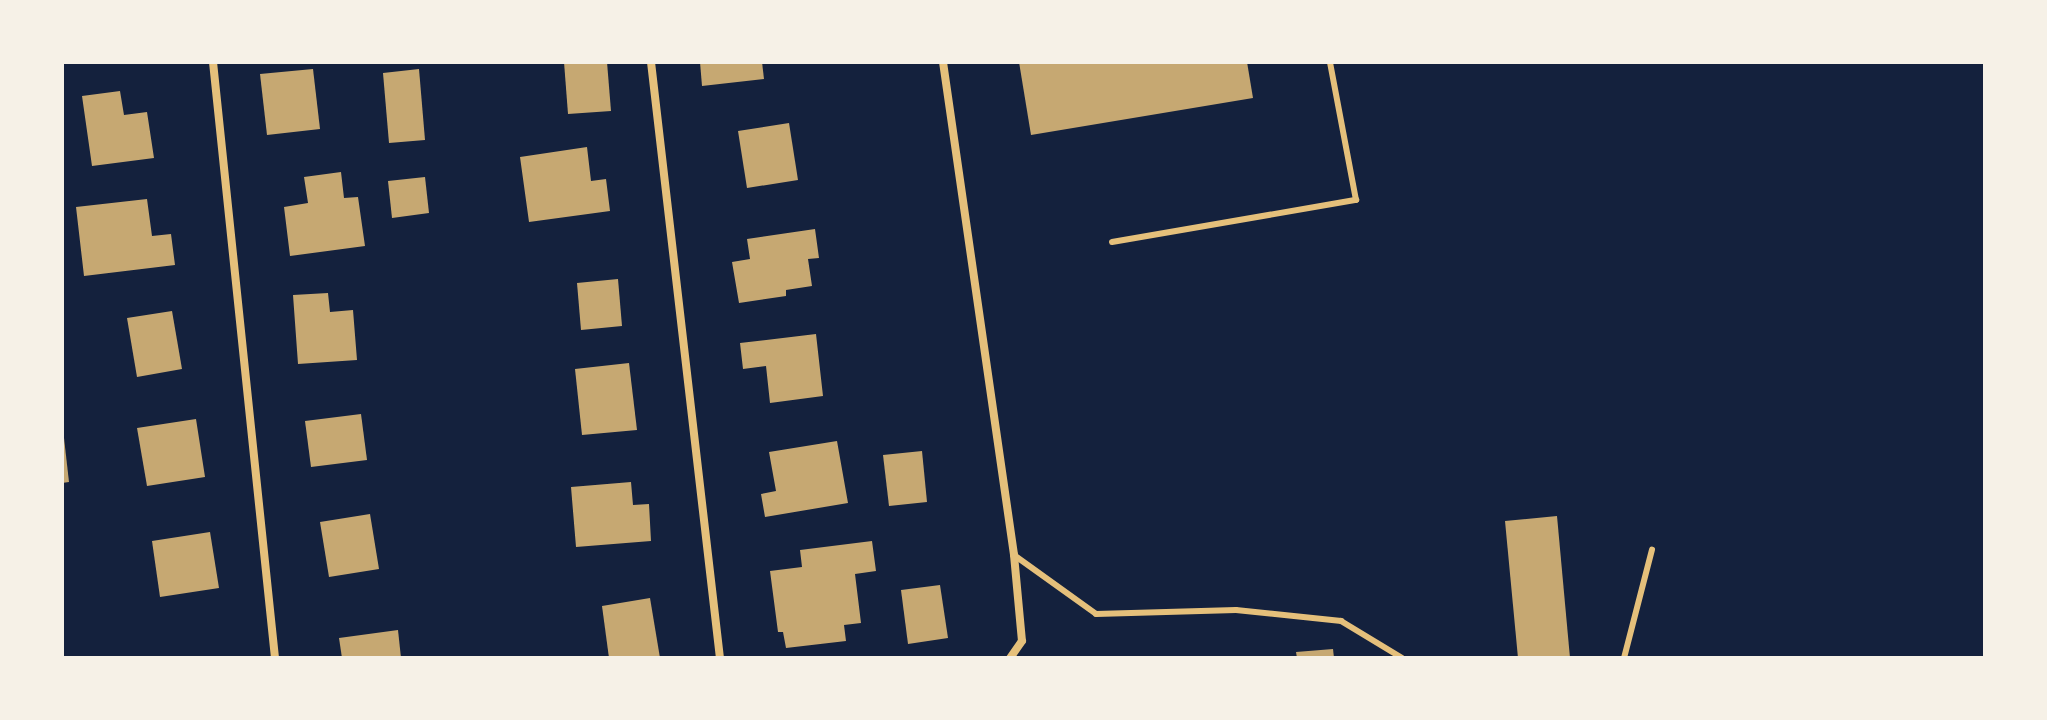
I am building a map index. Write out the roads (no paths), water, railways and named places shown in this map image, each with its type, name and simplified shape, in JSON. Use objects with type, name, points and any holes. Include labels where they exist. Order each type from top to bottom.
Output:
[{"type":"street","points":[[213,62],[275,658]]},
{"type":"street","points":[[651,62],[720,658]]},
{"type":"street","points":[[943,62],[1014,555],[1022,641],[1010,658]]},
{"type":"lane","points":[[1112,242],[1356,200],[1330,62]]},
{"type":"lane","points":[[1624,658],[1652,550]]},
{"type":"lane","points":[[1014,555],[1096,614],[1236,610],[1341,621],[1402,658]]}]
